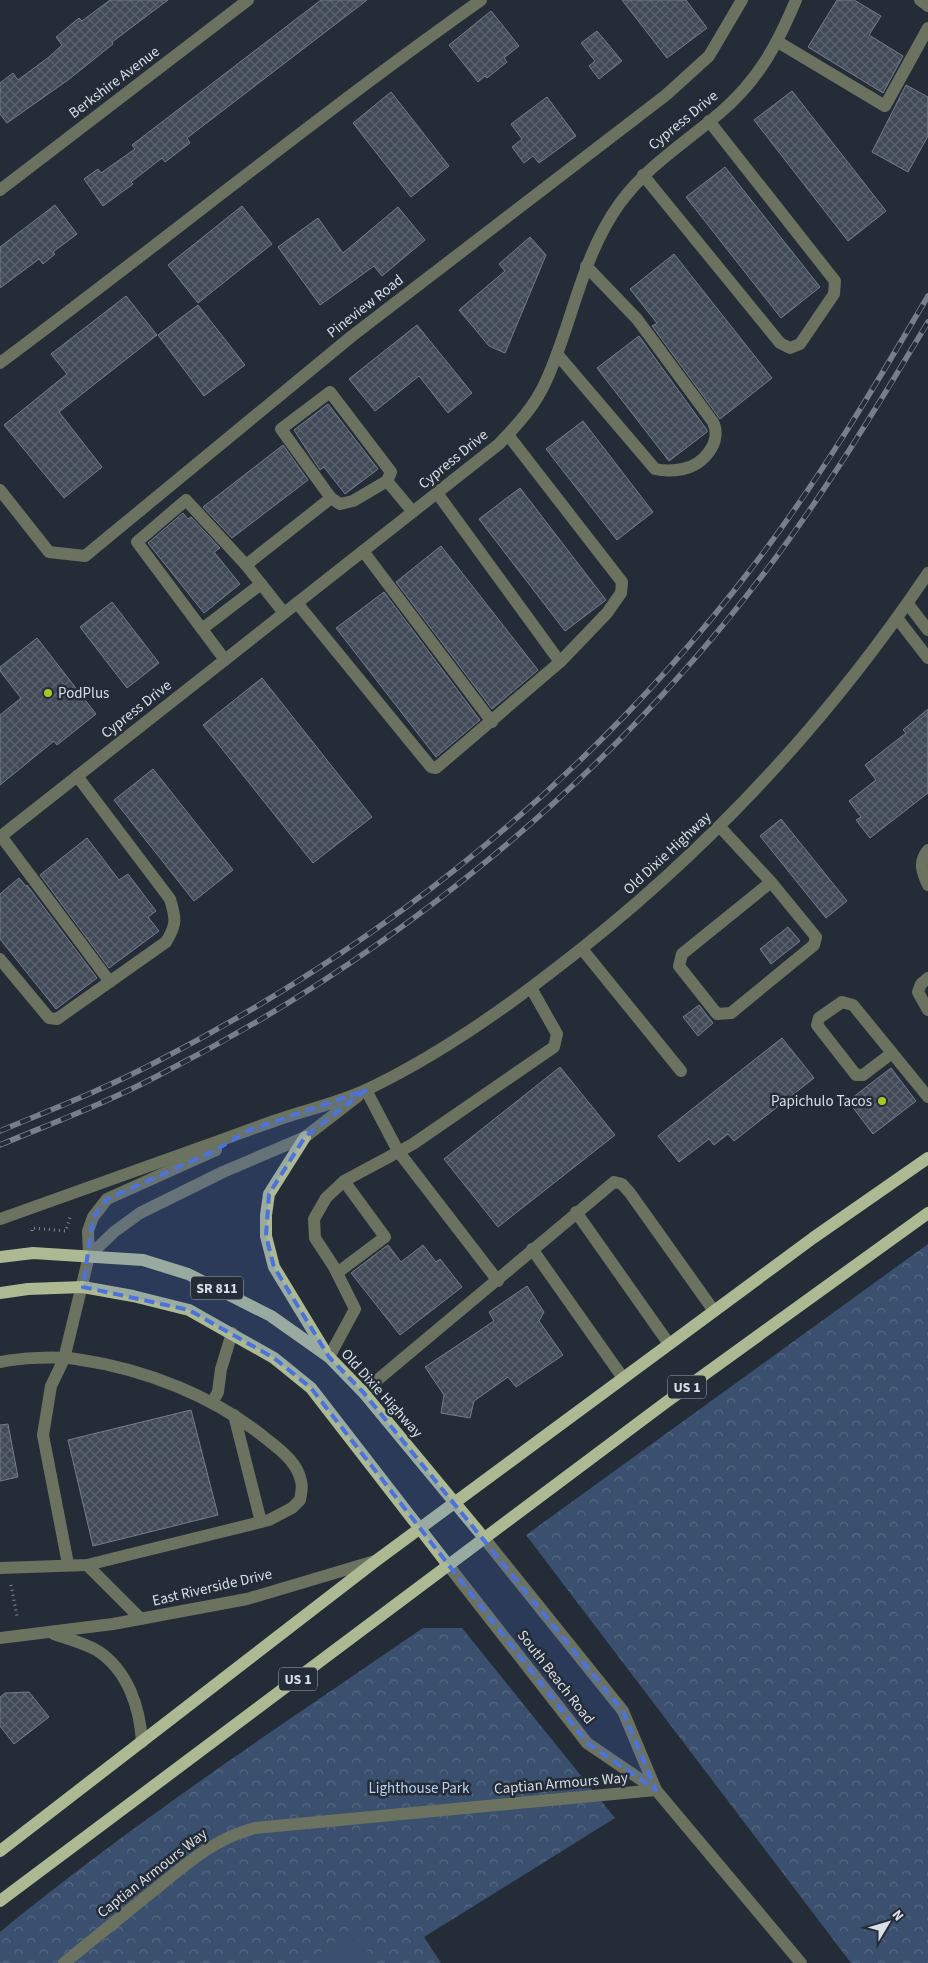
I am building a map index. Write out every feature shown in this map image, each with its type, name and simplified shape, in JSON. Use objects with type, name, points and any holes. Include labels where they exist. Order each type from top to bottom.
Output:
[{"type":"main road","points":[[304,1137],[269,1194],[266,1236],[274,1267],[329,1357]]},
{"type":"main road","points":[[0,1851],[377,1560],[669,1344],[928,1158]]},
{"type":"main road","name":"US 1","points":[[0,1901],[830,1281],[928,1213]]},
{"type":"main road","name":"Old Dixie Highway","points":[[0,1257],[33,1253],[143,1260],[188,1274],[271,1316],[329,1357],[363,1392],[484,1538]]},
{"type":"main road","name":"SR 811","points":[[0,1293],[28,1289],[83,1287],[133,1296],[189,1310],[274,1358],[311,1388],[448,1566]]},
{"type":"street","name":"Berkshire Avenue","points":[[0,190],[248,0]]},
{"type":"street","points":[[0,362],[138,260],[318,119],[481,0]]},
{"type":"street","name":"Pineview Road","points":[[0,490],[49,552],[85,556],[352,336],[666,95],[709,56],[742,0]]},
{"type":"street","name":"Cypress Drive","points":[[0,837],[508,435],[530,409],[546,382],[586,266],[604,228],[620,203],[643,176],[709,121],[747,86],[778,42],[796,0]]},
{"type":"street","points":[[920,0],[928,6]]},
{"type":"street","points":[[778,42],[885,106],[928,28]]},
{"type":"street","points":[[643,176],[780,342],[790,348],[800,344],[834,294],[835,281],[709,121]]},
{"type":"street","points":[[557,354],[655,469],[668,471],[695,465],[714,446],[718,431],[713,422],[638,320],[586,266]]},
{"type":"street","points":[[330,392],[390,472],[387,481],[353,501],[340,504],[331,498],[281,429],[330,392]]},
{"type":"street","points":[[297,603],[430,767],[436,768],[560,662],[607,613],[621,594],[622,582],[508,435]]},
{"type":"street","points":[[387,481],[413,512]]},
{"type":"street","points":[[437,493],[560,662]]},
{"type":"street","points":[[246,565],[331,498]]},
{"type":"street","points":[[225,660],[137,542],[186,500],[246,565],[284,613]]},
{"type":"street","points":[[363,551],[492,722]]},
{"type":"street","name":"Old Dixie Highway","points":[[0,1219],[366,1090],[439,1052],[531,988],[582,948],[666,879],[720,827],[790,753],[848,685],[927,577]]},
{"type":"street","points":[[202,629],[261,584]]},
{"type":"street","points":[[908,604],[928,630]]},
{"type":"street","points":[[898,618],[927,656]]},
{"type":"street","points":[[0,959],[50,1018],[57,1020],[166,942],[175,927],[170,899],[76,776]]},
{"type":"street","points":[[720,827],[771,882],[816,937],[814,945],[731,1012],[718,1014],[678,966],[682,954],[771,882]]},
{"type":"street","points":[[0,837],[110,982]]},
{"type":"street","points":[[928,850],[922,858],[922,872],[928,885]]},
{"type":"street","points":[[582,948],[681,1071]]},
{"type":"street","points":[[928,978],[921,984],[918,992],[928,1010]]},
{"type":"street","points":[[329,1357],[355,1309],[337,1273],[315,1238],[314,1219],[326,1198],[344,1181],[413,1144],[554,1047],[557,1034],[531,988]]},
{"type":"street","points":[[892,1053],[863,1075],[856,1075],[817,1025],[820,1018],[842,1002],[853,1005],[928,1097]]},
{"type":"street","points":[[366,1090],[398,1151],[498,1280]]},
{"type":"street","name":"Old Dixie Highway","points":[[90,1256],[114,1232],[140,1213],[223,1172],[304,1137],[366,1090]]},
{"type":"street","points":[[68,1564],[43,1435],[52,1386],[64,1359],[83,1287],[90,1256],[88,1231],[93,1217],[107,1199],[216,1150],[247,1131]]},
{"type":"street","points":[[337,1273],[385,1238],[344,1181]]},
{"type":"street","points":[[363,1392],[614,1182],[622,1184],[630,1193],[714,1312]]},
{"type":"street","points":[[576,1212],[669,1344]]},
{"type":"street","points":[[532,1249],[623,1378]]},
{"type":"street","points":[[213,1401],[218,1392],[220,1369],[232,1333]]},
{"type":"street","points":[[0,1362],[17,1358],[74,1359],[143,1374],[213,1401],[288,1457],[302,1481],[300,1500],[292,1508],[261,1522],[87,1565],[68,1564],[0,1568]]},
{"type":"street","points":[[234,1415],[261,1522]]},
{"type":"street","name":"South Beach Road","points":[[484,1538],[623,1711],[656,1790]]},
{"type":"street","name":"East Riverside Drive","points":[[0,1638],[52,1633],[141,1619],[247,1599],[377,1560]]},
{"type":"street","points":[[87,1565],[141,1619]]},
{"type":"street","name":"South Beach Road","points":[[448,1566],[587,1743],[656,1790],[801,1963]]},
{"type":"street","name":"East Riverside Drive","points":[[52,1633],[96,1650],[112,1662],[126,1680],[134,1699],[139,1713],[142,1742]]},
{"type":"street","name":"Captian Armours Way","points":[[64,1963],[197,1856],[224,1838],[239,1831],[254,1828],[656,1790]]},
{"type":"path","points":[[32,1231],[32,1228],[66,1231],[70,1217],[72,1218]]},
{"type":"path","points":[[11,1585],[17,1616]]},
{"type":"highlighted area","points":[[366,1090],[305,1137],[269,1194],[266,1236],[274,1267],[329,1357],[363,1392],[623,1711],[656,1790],[587,1743],[311,1388],[274,1358],[189,1310],[83,1287],[93,1217],[107,1199],[216,1150],[247,1131]]},
{"type":"green space","points":[[928,1244],[928,1963],[851,1963],[526,1535]]},
{"type":"green space","name":"Lighthouse Park","points":[[423,1628],[462,1628],[615,1818],[424,1937],[441,1963],[0,1963],[0,1932],[51,1891],[208,1775]]},
{"type":"green space","points":[[351,1929],[377,1963],[307,1963]]},
{"type":"building","points":[[110,0],[168,0],[112,42],[113,44],[68,80],[7,123],[0,114],[0,83],[13,73],[18,80],[49,57],[62,45],[56,37],[79,18],[82,21]]},
{"type":"building","points":[[321,0],[367,0],[187,138],[190,143],[165,162],[162,158],[131,182],[133,184],[103,206],[84,179],[98,169],[101,173],[135,149],[132,145]]},
{"type":"building","points":[[622,0],[686,0],[707,28],[667,58]]},
{"type":"building","points":[[837,0],[854,0],[881,16],[869,35],[903,56],[883,93],[808,47]]},
{"type":"building","points":[[491,11],[519,46],[504,58],[507,62],[487,78],[485,76],[478,82],[449,45]]},
{"type":"building","points":[[597,31],[622,61],[599,79],[589,66],[595,61],[581,43]]},
{"type":"building","points":[[906,85],[928,97],[928,136],[908,172],[872,152]]},
{"type":"building","points":[[792,91],[886,211],[848,241],[754,120]]},
{"type":"building","points":[[391,92],[449,166],[411,197],[353,123]]},
{"type":"building","points":[[547,97],[576,136],[539,163],[533,156],[524,163],[512,147],[522,139],[511,124]]},
{"type":"building","points":[[725,167],[820,287],[781,318],[686,197]]},
{"type":"building","points":[[55,205],[77,234],[53,252],[55,254],[43,264],[39,259],[0,288],[0,247]]},
{"type":"building","points":[[242,206],[272,244],[198,303],[168,265]]},
{"type":"building","points":[[398,207],[425,240],[382,276],[374,266],[320,305],[278,247],[318,218],[343,253]]},
{"type":"building","points":[[530,237],[546,255],[505,353],[489,346],[459,310],[505,271],[499,264]]},
{"type":"building","points":[[674,254],[772,378],[720,419],[652,326],[657,323],[630,289]]},
{"type":"building","points":[[126,296],[157,335],[59,412],[102,467],[64,498],[4,425],[67,374],[51,354]]},
{"type":"building","points":[[198,305],[245,365],[204,396],[158,335]]},
{"type":"building","points":[[417,325],[472,393],[448,413],[419,376],[375,411],[349,379]]},
{"type":"building","points":[[639,336],[707,430],[707,432],[669,461],[597,368]]},
{"type":"building","points":[[328,404],[378,469],[345,494],[324,467],[320,470],[294,430]]},
{"type":"building","points":[[583,421],[653,512],[617,540],[546,449]]},
{"type":"building","points":[[283,445],[308,480],[232,538],[203,507]]},
{"type":"building","points":[[520,488],[606,600],[565,631],[479,519]]},
{"type":"building","points":[[183,513],[188,519],[191,517],[220,548],[214,552],[240,584],[204,613],[148,543]]},
{"type":"building","points":[[441,546],[538,670],[492,709],[396,582]]},
{"type":"building","points":[[384,592],[480,720],[436,757],[336,628]]},
{"type":"building","points":[[112,602],[159,663],[127,688],[80,627]]},
{"type":"building","name":"PodPlus","points":[[37,638],[96,714],[57,745],[54,741],[0,785],[0,715],[21,698],[0,671],[0,667]]},
{"type":"building","points":[[262,678],[372,817],[313,863],[203,725]]},
{"type":"building","points":[[928,709],[928,793],[870,838],[856,820],[861,817],[849,801],[876,780],[865,765],[906,733],[903,730]]},
{"type":"building","points":[[153,769],[233,870],[194,901],[114,800]]},
{"type":"building","points":[[781,819],[847,901],[826,918],[760,836]]},
{"type":"building","points":[[87,838],[119,880],[128,874],[156,911],[148,917],[159,931],[109,968],[40,875]]},
{"type":"building","points":[[19,878],[27,885],[97,978],[56,1009],[0,939],[0,894]]},
{"type":"building","points":[[788,927],[800,941],[771,964],[760,949]]},
{"type":"building","points":[[699,1005],[713,1023],[698,1036],[683,1017]]},
{"type":"building","points":[[782,1038],[814,1078],[734,1141],[728,1134],[714,1145],[709,1139],[679,1162],[658,1136]]},
{"type":"building","points":[[560,1067],[615,1135],[498,1227],[444,1159]]},
{"type":"building","name":"Papichulo Tacos","points":[[891,1068],[916,1101],[873,1134],[848,1101]]},
{"type":"building","points":[[388,1245],[401,1262],[423,1245],[436,1262],[440,1259],[462,1287],[400,1335],[351,1273]]},
{"type":"building","points":[[527,1286],[544,1312],[539,1321],[563,1355],[516,1387],[508,1377],[474,1401],[470,1418],[441,1413],[444,1395],[425,1367],[494,1321],[489,1312]]},
{"type":"building","points":[[191,1410],[218,1515],[93,1546],[68,1440]]},
{"type":"building","points":[[8,1424],[18,1477],[0,1481],[0,1425]]},
{"type":"building","points":[[29,1692],[49,1717],[14,1744],[0,1726],[0,1697],[5,1693]]},
{"type":"railway","points":[[0,1131],[139,1071],[244,1014],[327,962],[407,906],[484,846],[557,782],[627,714],[692,641],[754,565],[823,467],[928,296]]},
{"type":"railway","points":[[0,1145],[123,1093],[250,1026],[333,974],[414,918],[492,857],[566,791],[637,722],[703,649],[765,572],[829,481],[870,418],[928,322]]},
{"type":"place","name":"PodPlus","points":[[48,693]]},
{"type":"place","name":"Papichulo Tacos","points":[[882,1101]]}]
